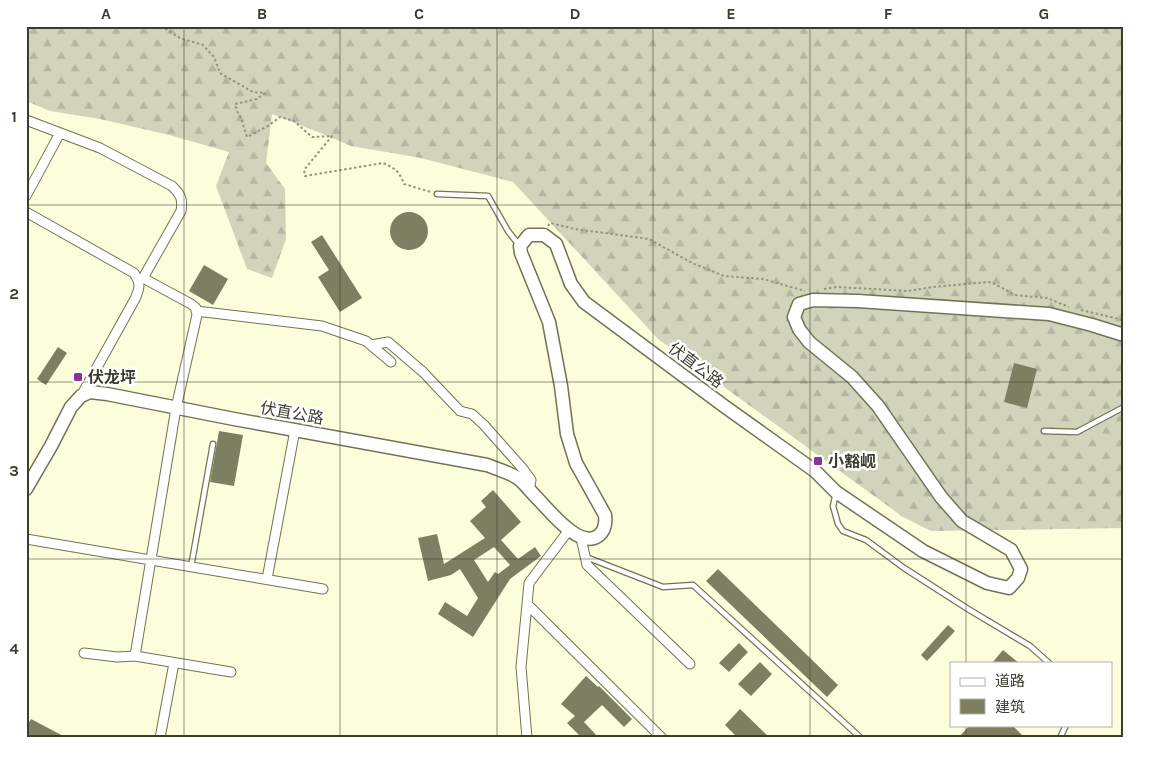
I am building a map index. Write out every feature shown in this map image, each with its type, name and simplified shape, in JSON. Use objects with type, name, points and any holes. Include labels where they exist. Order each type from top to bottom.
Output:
[{"type":"main road","points":[[544,235],[529,235],[520,246],[521,253],[549,322],[561,386],[567,434],[576,463],[605,515],[606,521],[602,532],[598,536],[587,539],[581,538]]},
{"type":"main road","name":"伏直公路","points":[[544,235],[556,244],[572,284],[584,302],[815,471],[836,492],[923,551],[986,583],[1009,588],[1018,578],[1021,569],[1011,550],[962,521],[941,497],[878,406],[852,377],[810,342],[798,329],[794,317],[799,304],[813,300]]},
{"type":"main road","points":[[813,300],[1049,314],[1124,335]]},
{"type":"main road","name":"伏直公路","points":[[81,396],[90,392],[99,393],[488,465],[518,478],[568,530],[581,538]]},
{"type":"main road","points":[[26,489],[71,407],[81,396]]},
{"type":"street","points":[[26,120],[100,148],[172,186],[179,193],[182,201],[181,211],[141,279],[140,288],[135,299],[81,396]]},
{"type":"street","points":[[26,196],[60,133]]},
{"type":"street","points":[[26,212],[134,273],[141,279],[196,308],[197,315],[176,408],[135,656]]},
{"type":"street","points":[[196,311],[322,326],[366,341],[391,362]]},
{"type":"street","points":[[371,345],[388,342],[423,372],[460,412],[472,414],[478,419],[531,480],[529,490]]},
{"type":"street","points":[[267,579],[295,430]]},
{"type":"street","points":[[527,738],[520,667],[529,583],[568,530]]},
{"type":"street","points":[[581,538],[588,566],[690,664]]},
{"type":"street","points":[[26,539],[323,589]]},
{"type":"street","points":[[527,604],[662,738]]},
{"type":"street","points":[[84,653],[117,657],[135,656],[231,672]]},
{"type":"street","points":[[160,738],[174,663]]},
{"type":"lane","points":[[437,194],[488,196],[508,231],[520,246]]},
{"type":"lane","points":[[1044,431],[1077,432],[1124,407]]},
{"type":"lane","points":[[191,566],[213,444]]},
{"type":"lane","points":[[836,492],[833,506],[838,524],[843,531],[866,540],[904,568],[1030,646],[1047,662]]},
{"type":"lane","points":[[586,557],[663,586],[693,585],[861,738]]},
{"type":"lane","points":[[1062,738],[1066,726]]},
{"type":"path","points":[[162,26],[180,38],[203,46],[214,57],[220,73],[254,92],[265,93],[257,99],[235,104],[247,137],[280,117],[294,121],[312,137],[332,136],[304,170],[305,176],[383,163],[393,167],[400,173],[404,184],[437,194]]},
{"type":"path","points":[[544,235],[550,223],[580,230],[649,240],[692,263],[724,276],[763,279],[806,291],[813,300]]},
{"type":"path","points":[[821,289],[837,287],[908,291],[988,282],[1015,295],[1047,298],[1074,308],[1124,321]]},
{"type":"green space","points":[[26,26],[1124,26],[1124,528],[931,531],[903,517],[658,339],[513,182],[421,158],[351,146],[272,114],[266,163],[285,189],[286,239],[272,278],[247,269],[216,186],[229,152],[169,135],[100,119],[50,111],[26,101]]},
{"type":"building","points":[[409,212],[422,218],[428,231],[422,244],[409,250],[396,244],[390,231],[396,218]]},
{"type":"building","points":[[322,235],[362,298],[340,312],[318,277],[329,270],[311,242]]},
{"type":"building","points":[[204,265],[228,279],[213,305],[189,291]]},
{"type":"building","points":[[58,347],[67,353],[46,385],[37,379]]},
{"type":"building","points":[[1014,363],[1037,369],[1027,408],[1004,402]]},
{"type":"building","points":[[219,431],[243,435],[234,486],[210,482]]},
{"type":"building","points":[[493,490],[521,522],[501,540],[518,559],[535,547],[541,556],[510,579],[473,637],[438,614],[445,602],[467,616],[478,598],[460,569],[451,575],[428,581],[418,538],[437,534],[444,564],[485,538],[470,521],[486,507],[481,501]],"holes":[[[494,547],[510,565],[498,574],[495,572],[488,582],[474,560]]]},
{"type":"building","points":[[718,569],[838,685],[827,697],[706,581]]},
{"type":"building","points":[[948,625],[955,631],[927,661],[921,655]]},
{"type":"building","points":[[739,643],[748,652],[729,672],[719,663]]},
{"type":"building","points":[[1003,650],[1018,662],[993,662]]},
{"type":"building","points":[[760,662],[772,674],[751,696],[738,684]]},
{"type":"building","points":[[586,676],[599,686],[632,719],[624,727],[602,705],[584,722],[599,738],[582,738],[567,723],[575,716],[561,704]]},
{"type":"building","points":[[740,709],[770,738],[738,738],[725,725]]},
{"type":"building","points":[[31,719],[67,738],[35,738],[26,733],[26,727]]},
{"type":"building","points":[[969,726],[1013,726],[1025,738],[958,738]]},
{"type":"place","name":"伏龙坪","points":[[78,377]]},
{"type":"place","name":"小豁岘","points":[[818,461]]}]
